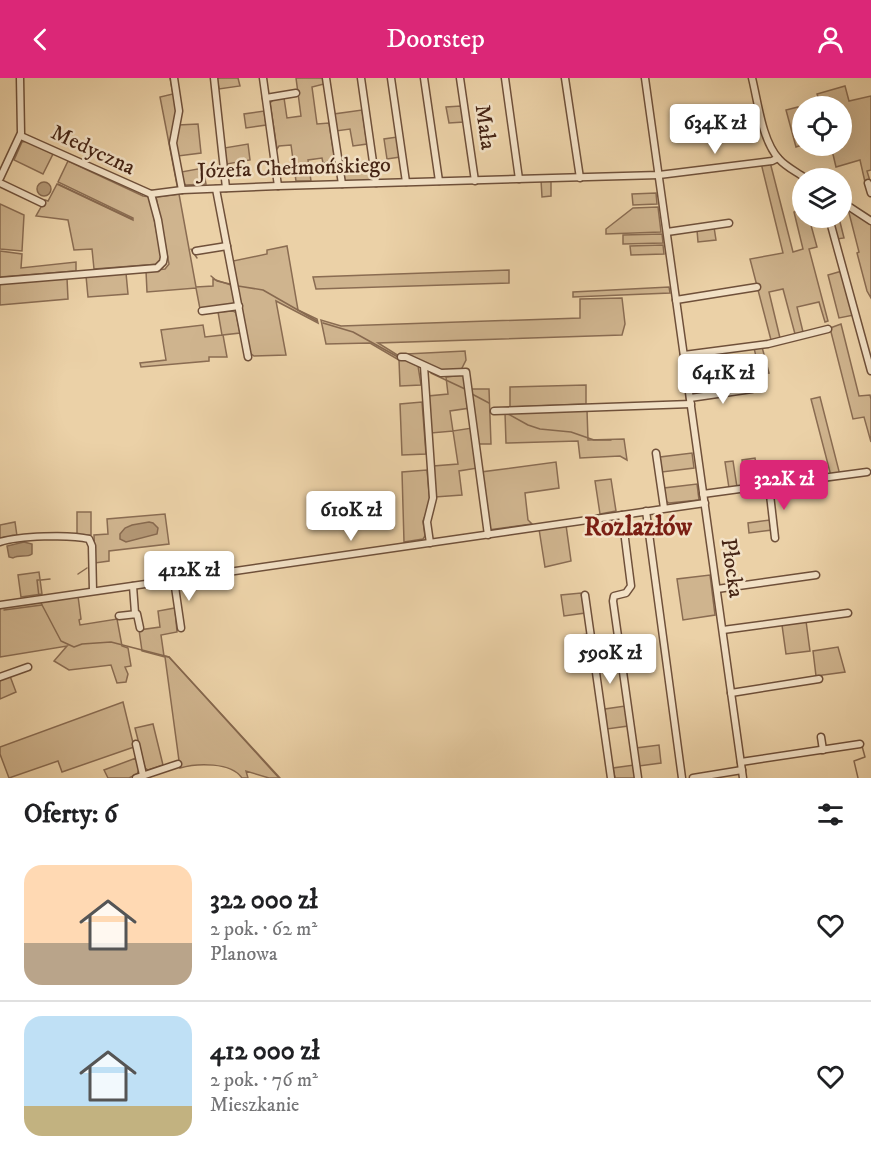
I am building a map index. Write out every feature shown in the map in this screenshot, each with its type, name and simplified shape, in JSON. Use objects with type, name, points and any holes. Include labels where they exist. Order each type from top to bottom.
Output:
[{"type":"street","points":[[0,178],[21,136],[20,78]]},
{"type":"street","points":[[174,78],[179,111],[173,143],[182,190]]},
{"type":"street","points":[[214,78],[226,188]]},
{"type":"street","points":[[263,78],[278,186]]},
{"type":"street","points":[[326,78],[342,184]]},
{"type":"street","points":[[361,78],[376,183]]},
{"type":"street","points":[[391,78],[406,182]]},
{"type":"street","points":[[424,78],[439,182]]},
{"type":"street","name":"Mała","points":[[460,78],[475,181]]},
{"type":"street","points":[[505,78],[519,179]]},
{"type":"street","points":[[565,78],[580,178]]},
{"type":"street","name":"Płocka","points":[[645,78],[743,778]]},
{"type":"street","points":[[752,78],[766,137],[778,158],[792,168]]},
{"type":"street","points":[[266,98],[296,93]]},
{"type":"street","name":"Medyczna","points":[[21,136],[151,194]]},
{"type":"street","name":"Józefa Chełmońskiego","points":[[151,194],[182,190],[278,186],[659,175],[772,161],[778,158]]},
{"type":"street","points":[[0,183],[42,202]]},
{"type":"street","points":[[868,183],[871,194]]},
{"type":"street","points":[[216,189],[248,357]]},
{"type":"street","points":[[0,281],[157,268],[164,262],[164,257],[151,194]]},
{"type":"street","points":[[852,209],[871,222]]},
{"type":"street","points":[[667,232],[729,223]]},
{"type":"street","points":[[832,228],[871,372]]},
{"type":"street","points":[[196,251],[227,246]]},
{"type":"street","points":[[676,300],[757,287]]},
{"type":"street","points":[[202,311],[239,306]]},
{"type":"street","points":[[684,356],[768,344],[828,329]]},
{"type":"street","points":[[401,357],[441,374],[464,372],[466,374],[488,535]]},
{"type":"street","points":[[424,366],[433,498],[427,522],[429,543]]},
{"type":"street","points":[[494,411],[690,401],[752,389]]},
{"type":"street","points":[[656,453],[664,508]]},
{"type":"street","points":[[704,494],[867,472]]},
{"type":"street","points":[[769,486],[775,538]]},
{"type":"street","points":[[0,605],[705,503]]},
{"type":"street","points":[[646,511],[682,778]]},
{"type":"street","points":[[622,515],[631,586],[626,593],[614,596],[613,601],[638,778]]},
{"type":"street","points":[[0,542],[36,538],[89,539],[92,546],[93,591]]},
{"type":"street","points":[[717,589],[816,575]]},
{"type":"street","points":[[174,580],[181,628]]},
{"type":"street","points":[[133,586],[135,614],[138,615],[140,628]]},
{"type":"street","points":[[585,595],[611,778]]},
{"type":"street","points":[[119,616],[135,614]]},
{"type":"street","points":[[723,630],[848,614]]},
{"type":"street","points":[[0,677],[28,667]]},
{"type":"street","points":[[731,693],[819,679]]},
{"type":"street","points":[[820,737],[823,750]]},
{"type":"street","points":[[136,744],[143,775]]},
{"type":"street","points":[[741,762],[860,744]]},
{"type":"street","points":[[136,778],[178,764]]},
{"type":"street","points":[[693,778],[742,770]]},
{"type":"shaded area","points":[[170,78],[172,78],[177,109],[172,133],[178,190],[160,97],[173,94]]},
{"type":"shaded area","points":[[217,78],[238,78],[240,86],[219,89]]},
{"type":"shaded area","points":[[296,78],[323,78],[324,84],[312,87],[317,124],[329,123],[335,161],[323,163],[322,158],[308,160],[311,181],[296,181],[291,145],[279,146],[277,149],[270,103],[273,100],[284,98],[287,118],[301,116]]},
{"type":"shaded area","points":[[845,86],[848,96],[818,96],[817,94]]},
{"type":"shaded area","points":[[871,96],[871,170],[867,171],[870,181],[865,182],[860,160],[836,167],[833,156],[852,156],[852,100]]},
{"type":"shaded area","points":[[461,106],[464,122],[449,123],[446,107]]},
{"type":"shaded area","points":[[792,108],[792,132],[786,110]]},
{"type":"shaded area","points":[[362,110],[367,144],[353,146],[350,129],[336,131],[334,114]]},
{"type":"shaded area","points":[[264,111],[266,125],[246,128],[244,114]]},
{"type":"shaded area","points":[[198,124],[201,153],[178,156],[175,140],[178,125]]},
{"type":"shaded area","points":[[397,137],[400,157],[387,159],[384,139]]},
{"type":"shaded area","points":[[27,141],[53,154],[43,174],[14,160],[22,142]]},
{"type":"shaded area","points":[[248,144],[250,160],[227,164],[224,148]]},
{"type":"shaded area","points":[[68,161],[143,196],[150,197],[162,261],[159,264],[94,269],[92,249],[74,250],[68,220],[36,216],[45,200],[48,201],[57,184],[133,220],[58,182]]},
{"type":"shaded area","points":[[369,161],[371,178],[369,181],[343,179],[341,165]]},
{"type":"shaded area","points":[[770,162],[793,252],[803,249],[798,228],[812,228],[817,247],[809,249],[828,321],[825,322],[819,302],[797,307],[803,332],[795,334],[783,289],[769,292],[780,338],[771,340],[750,259],[783,253],[761,163]]},
{"type":"shaded area","points":[[203,168],[206,184],[186,185],[182,182],[181,172]]},
{"type":"shaded area","points":[[541,180],[551,180],[551,196],[542,197]]},
{"type":"shaded area","points":[[41,182],[47,182],[51,189],[47,196],[41,196],[37,192],[37,186]]},
{"type":"shaded area","points":[[656,193],[657,204],[633,205],[632,194]]},
{"type":"shaded area","points":[[179,194],[196,287],[213,286],[213,279],[231,285],[235,301],[232,305],[200,309],[196,288],[147,292],[146,271],[165,269],[169,264],[156,197]]},
{"type":"shaded area","points":[[0,204],[24,215],[22,251],[0,249]]},
{"type":"shaded area","points":[[658,207],[661,232],[606,234],[606,229],[633,208]]},
{"type":"shaded area","points":[[852,212],[871,224],[871,298],[857,253],[859,252],[852,225]]},
{"type":"shaded area","points":[[714,227],[716,240],[698,242],[697,230]]},
{"type":"shaded area","points":[[834,228],[842,228],[844,238],[837,239]]},
{"type":"shaded area","points":[[662,234],[663,243],[623,244],[623,235]]},
{"type":"shaded area","points":[[663,245],[664,254],[631,255],[630,246]]},
{"type":"shaded area","points":[[287,246],[298,310],[317,319],[318,323],[276,301],[286,355],[254,356],[250,353],[233,261],[267,254],[267,250]]},
{"type":"shaded area","points":[[0,251],[22,254],[21,268],[76,262],[76,271],[0,277]]},
{"type":"shaded area","points":[[509,270],[509,283],[316,289],[313,277]]},
{"type":"shaded area","points":[[842,271],[854,315],[839,318],[828,275]]},
{"type":"shaded area","points":[[126,273],[128,294],[88,297],[86,276]]},
{"type":"shaded area","points":[[67,278],[68,299],[0,305],[0,283]]},
{"type":"shaded area","points":[[669,287],[670,293],[573,297],[573,292]]},
{"type":"shaded area","points":[[622,298],[625,324],[622,335],[378,343],[399,356],[399,360],[370,343],[326,344],[321,320],[341,326],[580,318],[580,299]]},
{"type":"shaded area","points":[[233,311],[236,313],[240,333],[223,335],[227,357],[209,357],[209,361],[141,367],[140,363],[166,360],[161,330],[203,325],[205,337],[222,335],[218,312]]},
{"type":"shaded area","points":[[841,324],[859,396],[870,395],[871,442],[864,417],[853,419],[830,328]]},
{"type":"shaded area","points":[[762,347],[769,373],[760,374],[754,348]]},
{"type":"shaded area","points":[[465,351],[466,360],[461,370],[441,371],[406,354]]},
{"type":"shaded area","points":[[399,360],[405,360],[418,366],[421,385],[400,386]]},
{"type":"shaded area","points":[[462,375],[466,379],[470,408],[450,411],[453,431],[431,433],[428,396],[448,394],[446,377]]},
{"type":"shaded area","points":[[586,385],[586,404],[510,407],[510,387]]},
{"type":"shaded area","points":[[470,389],[489,389],[491,444],[478,444]]},
{"type":"shaded area","points":[[820,397],[840,475],[831,476],[811,399]]},
{"type":"shaded area","points":[[422,402],[426,454],[402,455],[400,404]]},
{"type":"shaded area","points":[[587,410],[588,440],[624,439],[627,460],[620,456],[580,458],[578,441],[506,443],[505,413]]},
{"type":"shaded area","points":[[472,428],[478,468],[459,471],[462,495],[435,497],[433,466],[458,464],[453,431]]},
{"type":"shaded area","points":[[692,453],[694,468],[662,472],[660,457]]},
{"type":"shaded area","points":[[755,458],[759,484],[746,486],[742,460]]},
{"type":"shaded area","points":[[733,461],[737,487],[729,488],[725,462]]},
{"type":"shaded area","points":[[556,462],[559,488],[525,493],[528,520],[532,524],[488,530],[481,472]]},
{"type":"shaded area","points":[[427,470],[430,503],[423,521],[425,536],[423,539],[404,542],[402,472]]},
{"type":"shaded area","points":[[611,479],[616,511],[600,514],[595,481]]},
{"type":"shaded area","points":[[697,484],[699,500],[669,503],[666,501],[664,488]]},
{"type":"shaded area","points":[[77,512],[91,512],[91,535],[77,535]]},
{"type":"shaded area","points":[[165,514],[169,544],[109,551],[109,561],[95,563],[94,535],[108,534],[107,519]]},
{"type":"shaded area","points":[[770,520],[772,530],[749,533],[748,523]]},
{"type":"shaded area","points":[[15,522],[17,536],[0,538],[0,525]]},
{"type":"shaded area","points":[[149,522],[158,528],[157,534],[126,542],[120,539],[120,534],[125,528]]},
{"type":"shaded area","points":[[566,525],[571,561],[545,567],[539,529]]},
{"type":"shaded area","points":[[24,542],[32,544],[32,554],[9,557],[7,546]]},
{"type":"shaded area","points":[[39,572],[42,594],[21,597],[18,575]]},
{"type":"shaded area","points":[[710,575],[715,615],[683,620],[677,579]]},
{"type":"shaded area","points":[[581,593],[585,613],[564,616],[561,595]]},
{"type":"shaded area","points":[[78,596],[80,625],[117,619],[122,646],[128,648],[131,666],[125,667],[128,674],[126,682],[117,683],[111,665],[69,670],[54,661],[67,646],[0,657],[0,607]]},
{"type":"shaded area","points":[[175,608],[177,632],[161,635],[164,656],[169,657],[280,778],[269,778],[246,771],[248,778],[242,778],[230,769],[213,765],[180,768],[165,657],[142,651],[139,630],[160,627],[158,611]]},
{"type":"shaded area","points":[[806,621],[810,651],[786,654],[782,625]]},
{"type":"shaded area","points":[[588,634],[591,652],[569,655],[566,637]]},
{"type":"shaded area","points":[[838,647],[845,672],[816,676],[813,651]]},
{"type":"shaded area","points":[[10,676],[16,692],[0,699],[0,679]]},
{"type":"shaded area","points":[[123,702],[134,747],[62,772],[58,761],[9,778],[0,754],[0,747]]},
{"type":"shaded area","points":[[625,706],[628,726],[607,729],[605,709]]},
{"type":"shaded area","points":[[153,724],[163,765],[148,770],[145,768],[135,728]]},
{"type":"shaded area","points":[[659,745],[661,763],[639,766],[636,748]]},
{"type":"shaded area","points":[[136,758],[139,770],[137,774],[129,778],[108,778],[104,770]]},
{"type":"shaded area","points":[[634,765],[636,778],[615,778],[613,768]]},
{"type":"waterway","points":[[58,184],[132,219]]},
{"type":"waterway","points":[[191,249],[197,258]]},
{"type":"waterway","points":[[211,276],[217,281],[230,284]]},
{"type":"waterway","points":[[238,286],[263,290],[317,321]]},
{"type":"waterway","points":[[323,323],[353,332],[398,357]]},
{"type":"waterway","points":[[431,373],[465,389]]},
{"type":"waterway","points":[[472,394],[489,403]]},
{"type":"waterway","points":[[508,414],[540,429],[571,432],[594,440],[611,440]]},
{"type":"waterway","points":[[78,574],[87,568]]},
{"type":"waterway","points":[[41,580],[50,579]]},
{"type":"waterway","points":[[39,580],[37,580],[39,597]]},
{"type":"waterway","points":[[41,603],[61,641],[74,647],[82,644],[111,642],[169,657],[279,778]]},
{"type":"waterway","points":[[4,610],[42,605]]},
{"type":"waterway","points":[[858,778],[854,761],[865,757],[862,746]]},
{"type":"district","name":"Rozlazłów","points":[[638,527]]}]
